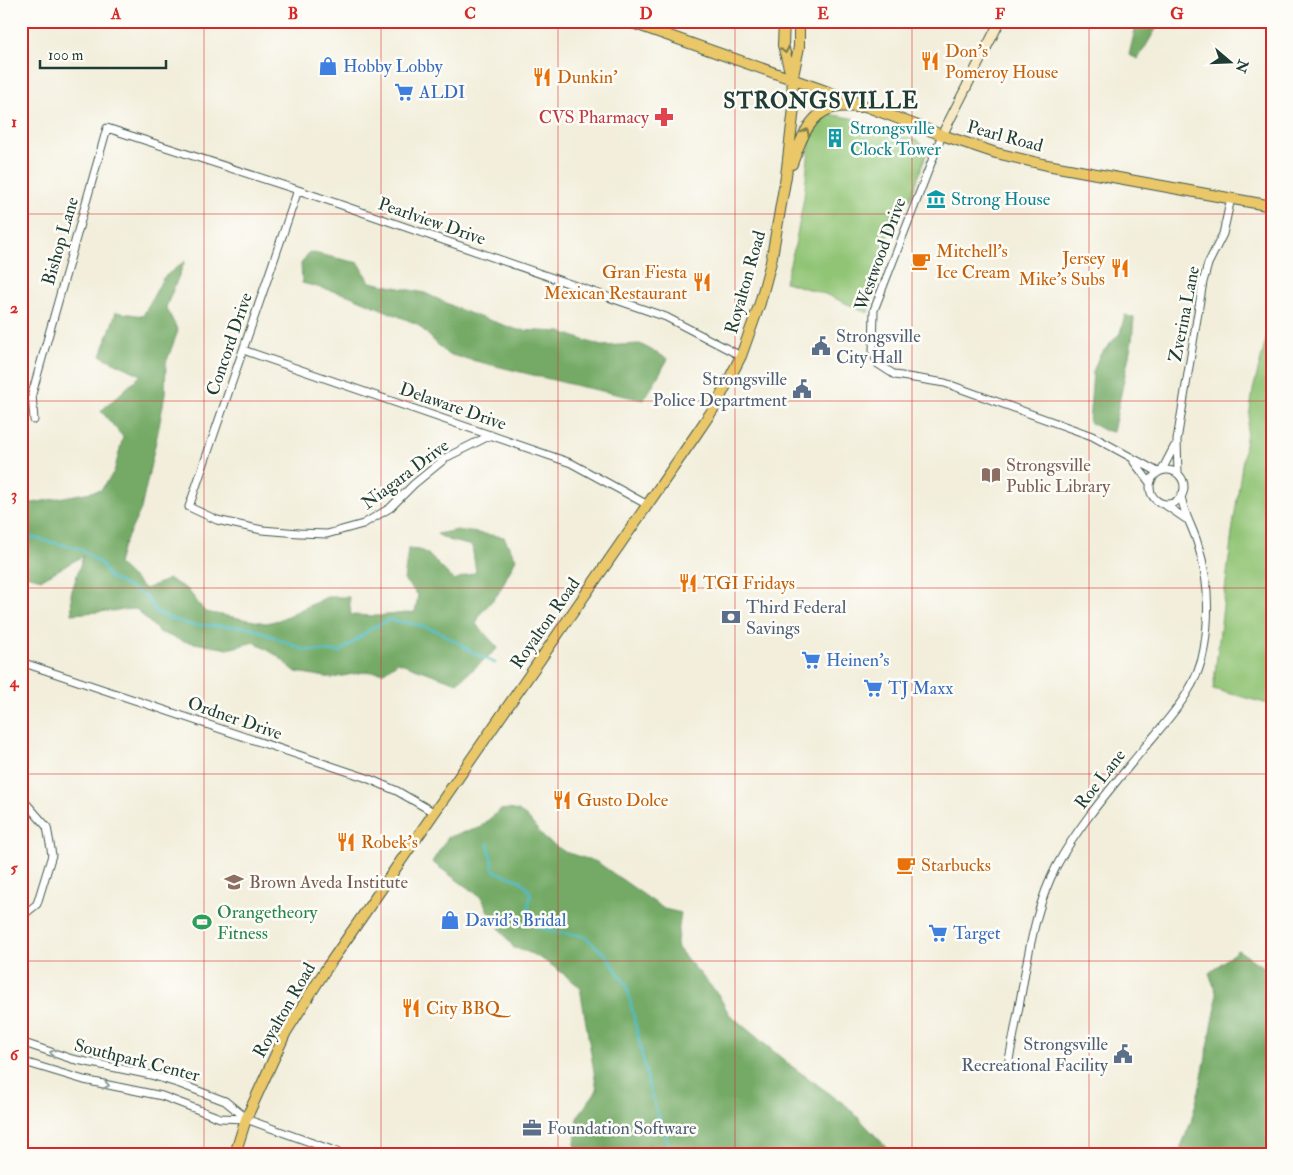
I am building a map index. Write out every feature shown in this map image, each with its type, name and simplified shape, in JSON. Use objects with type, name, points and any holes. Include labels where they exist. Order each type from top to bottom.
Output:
[{"type":"main road","name":"Pearl Road","points":[[627,21],[792,79],[942,135],[996,152],[1047,165],[1272,206]]},
{"type":"main road","name":"Royalton Road","points":[[235,1154],[246,1119],[286,1032],[328,966],[716,405],[741,356],[766,280],[786,176],[794,108],[792,79],[783,46],[784,21]]},
{"type":"main road","name":"Royalton Road","points":[[792,79],[799,47],[799,21]]},
{"type":"main road","points":[[786,176],[797,150],[815,117],[834,107],[868,107]]},
{"type":"street","name":"Westwood Drive","points":[[1000,21],[942,135],[874,310],[872,341],[875,359],[883,368],[895,375],[944,383],[1092,436],[1130,458],[1160,471]]},
{"type":"street","name":"Pearlview Drive","points":[[107,128],[298,190],[666,318],[741,356]]},
{"type":"street","name":"Bishop Lane","points":[[34,420],[32,394],[107,128]]},
{"type":"street","name":"Concord Drive","points":[[189,507],[298,190]]},
{"type":"street","name":"Zverina Lane","points":[[1160,471],[1173,452],[1177,440],[1203,282],[1208,264],[1223,234],[1231,198]]},
{"type":"street","name":"Delaware Drive","points":[[243,350],[571,463],[646,504]]},
{"type":"street","name":"Niagara Drive","points":[[189,507],[217,520],[262,530],[327,534],[362,524],[390,508],[414,484],[447,456],[491,435]]},
{"type":"street","name":"Zverina Lane","points":[[1177,440],[1178,474]]},
{"type":"street","name":"Westwood Drive","points":[[1130,458],[1150,483]]},
{"type":"street","points":[[1164,504],[1175,501],[1181,495],[1183,482],[1178,474],[1170,470],[1160,471],[1154,476],[1150,483],[1152,495],[1158,502],[1179,513],[1188,521]]},
{"type":"street","name":"Roe Lane","points":[[1008,1065],[1035,921],[1045,890],[1072,841],[1179,706],[1190,689],[1200,666],[1204,651],[1208,617],[1207,577],[1181,495]]},
{"type":"street","name":"Ordner Drive","points":[[21,662],[367,778],[397,791],[435,813]]},
{"type":"street","points":[[21,800],[48,827],[52,855],[37,904],[21,917]]},
{"type":"street","name":"Southpark Center","points":[[21,1042],[84,1062],[151,1075],[180,1084],[225,1101],[246,1119]]},
{"type":"street","name":"Southpark Center","points":[[21,1061],[84,1080],[162,1096],[220,1118],[246,1119]]},
{"type":"street","points":[[246,1119],[343,1154]]},
{"type":"green space","points":[[1137,21],[1161,21],[1138,59],[1129,55]]},
{"type":"green space","points":[[828,114],[851,118],[918,141],[925,149],[926,155],[910,200],[903,197],[864,297],[871,301],[868,313],[825,294],[785,282],[795,245],[804,198],[810,138],[817,121]]},
{"type":"green space","points":[[309,252],[359,263],[370,282],[425,293],[463,311],[518,330],[561,332],[601,346],[640,344],[668,359],[644,400],[447,354],[417,324],[348,295],[302,283],[301,264]]},
{"type":"green space","points":[[185,261],[166,307],[178,331],[166,363],[165,394],[141,509],[122,549],[118,564],[145,589],[169,579],[188,590],[205,612],[266,623],[279,620],[327,597],[349,597],[351,615],[378,616],[415,612],[418,595],[404,580],[408,549],[420,550],[428,554],[454,580],[476,572],[472,546],[448,540],[437,534],[457,530],[504,537],[516,559],[498,594],[481,613],[476,624],[498,648],[457,683],[398,662],[384,672],[364,672],[332,678],[296,672],[276,655],[254,642],[228,649],[183,641],[159,632],[136,609],[72,614],[71,594],[83,556],[42,579],[21,574],[21,501],[33,503],[101,490],[114,472],[123,437],[101,411],[141,375],[101,356],[116,312],[143,316],[163,278]]},
{"type":"green space","points":[[1125,315],[1134,318],[1132,341],[1113,432],[1103,430],[1089,422],[1093,372],[1099,356],[1120,333]]},
{"type":"green space","points":[[1272,317],[1272,705],[1213,689],[1232,533],[1253,390]]},
{"type":"green space","points":[[500,810],[518,811],[527,817],[545,839],[565,852],[597,862],[664,909],[681,913],[677,942],[678,948],[718,994],[729,1014],[790,1065],[847,1106],[893,1154],[574,1154],[578,1116],[597,1090],[580,987],[541,959],[523,950],[514,948],[489,914],[482,898],[432,862],[448,837],[479,828]]},
{"type":"green space","points":[[1238,950],[1272,973],[1272,1154],[1178,1154],[1191,1122],[1216,1007],[1216,992],[1209,973]]},
{"type":"waterway","points":[[21,535],[81,549],[102,565],[109,577],[147,597],[156,612],[192,625],[250,627],[305,650],[340,652],[372,628],[389,620],[410,623],[438,631],[495,663]]},
{"type":"waterway","points":[[488,843],[494,871],[521,881],[531,893],[527,915],[536,926],[555,932],[584,936],[606,955],[627,986],[650,1091],[672,1154]]},
{"type":"place","name":"Don's Pomeroy House","points":[[930,61]]},
{"type":"place","name":"Hobby Lobby","points":[[328,66]]},
{"type":"place","name":"Dunkin'","points":[[542,77]]},
{"type":"place","name":"ALDI","points":[[404,92]]},
{"type":"place","name":"CVS Pharmacy","points":[[664,117]]},
{"type":"place","name":"Strongsville Clock Tower","points":[[835,138]]},
{"type":"place","name":"Strong House","points":[[936,199]]},
{"type":"place","name":"Mitchell’s Ice Cream","points":[[921,261]]},
{"type":"place","name":"Jersey Mike's Subs","points":[[1120,268]]},
{"type":"place","name":"Gran Fiesta Mexican Restaurant","points":[[702,282]]},
{"type":"place","name":"Strongsville City Hall","points":[[821,346]]},
{"type":"place","name":"Strongsville Police Department","points":[[802,389]]},
{"type":"place","name":"Strongsville Public Library","points":[[991,475]]},
{"type":"place","name":"TGI Fridays","points":[[688,583]]},
{"type":"place","name":"Third Federal Savings","points":[[731,617]]},
{"type":"place","name":"Heinen's","points":[[811,660]]},
{"type":"place","name":"TJ Maxx","points":[[873,688]]},
{"type":"place","name":"Gusto Dolce","points":[[562,800]]},
{"type":"place","name":"Robek's","points":[[346,842]]},
{"type":"place","name":"Starbucks","points":[[906,865]]},
{"type":"place","name":"Brown Aveda Institute","points":[[234,882]]},
{"type":"place","name":"David's Bridal","points":[[450,920]]},
{"type":"place","name":"Orangetheory Fitness","points":[[202,922]]},
{"type":"place","name":"Target","points":[[938,933]]},
{"type":"place","name":"City BBQ","points":[[411,1008]]},
{"type":"place","name":"Strongsville Recreational Facility","points":[[1123,1054]]},
{"type":"place","name":"Foundation Software","points":[[532,1128]]},
{"type":"district","name":"STRONGSVILLE","points":[[821,100]]}]
